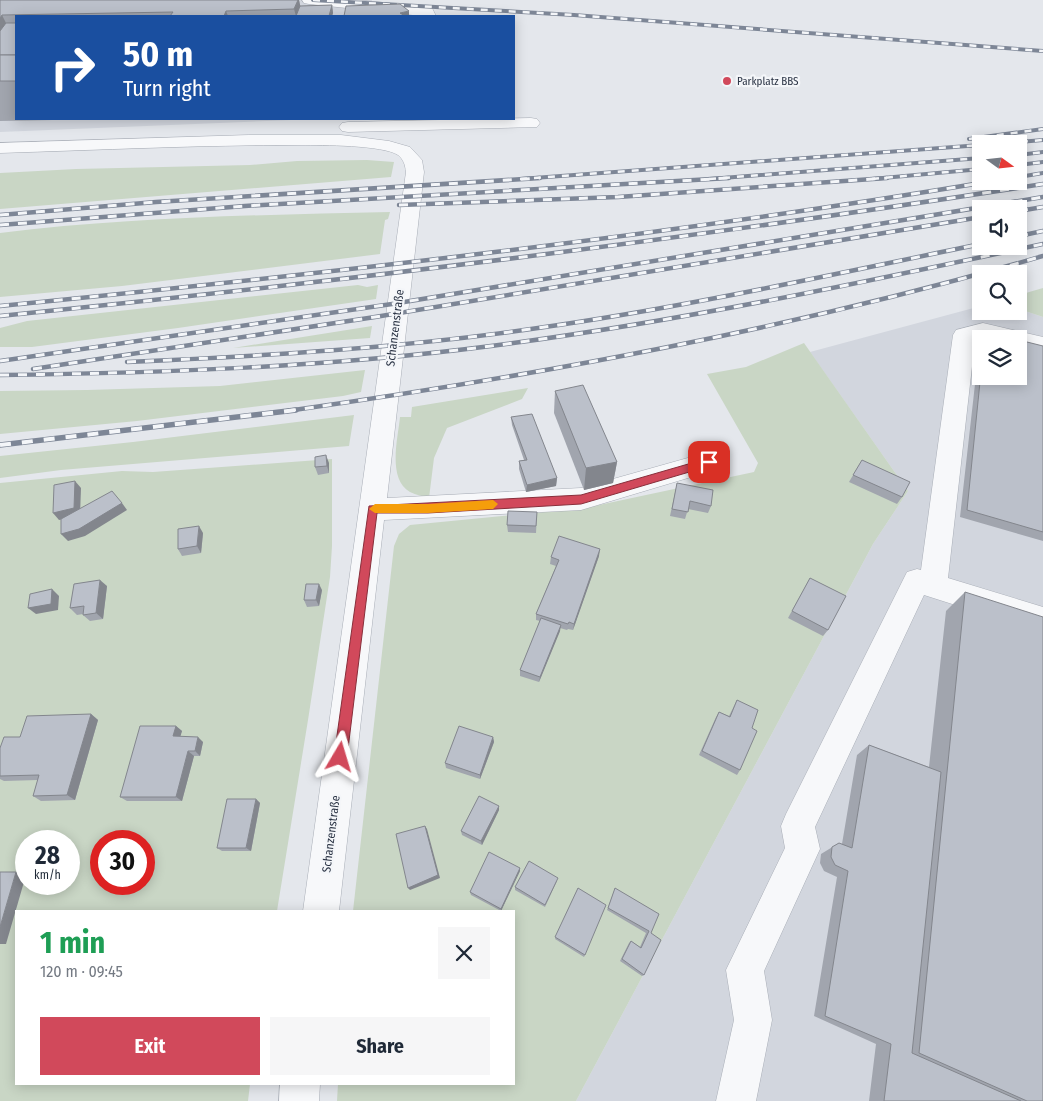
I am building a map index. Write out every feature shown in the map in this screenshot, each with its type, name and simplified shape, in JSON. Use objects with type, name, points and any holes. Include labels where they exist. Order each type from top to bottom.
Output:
[{"type":"street","points":[[309,0],[427,11],[429,15]]},
{"type":"street","points":[[341,140],[348,126],[444,121],[531,124]]},
{"type":"street","name":"Schanzenstraße","points":[[0,148],[165,141],[341,140],[389,146],[404,151],[413,160],[415,172],[321,910]]},
{"type":"street","points":[[933,586],[964,335],[972,333]]},
{"type":"street","points":[[1027,342],[1043,346]]},
{"type":"street","points":[[372,509],[428,508],[581,499],[709,462]]},
{"type":"street","points":[[736,1101],[753,1020],[745,970],[803,849],[798,826],[917,581],[1043,620]]},
{"type":"street","points":[[299,1101],[300,1085]]},
{"type":"shaded area","points":[[0,0],[372,0],[372,2],[413,6],[412,15],[15,15],[15,120],[292,120],[0,132]]},
{"type":"shaded area","points":[[972,308],[972,320],[1027,320],[1027,312],[1043,317],[1043,1101],[576,1101],[873,544],[908,491],[810,352]]},
{"type":"green space","points":[[367,160],[394,162],[391,177],[0,209],[0,173]]},
{"type":"green space","points":[[390,212],[388,219],[385,220],[380,254],[122,286],[0,297],[0,233],[146,220]]},
{"type":"green space","points":[[358,285],[367,287],[378,285],[376,299],[32,347],[0,347],[0,328],[27,321]]},
{"type":"green space","points":[[1043,288],[1043,317],[1027,312],[1027,293]]},
{"type":"green space","points":[[372,326],[370,338],[233,348]]},
{"type":"green space","points":[[804,343],[908,491],[873,544],[576,1101],[337,1101],[338,1085],[515,1085],[515,910],[353,910],[394,546],[399,534],[410,525],[585,508],[754,472],[758,463],[707,374],[746,367]]},
{"type":"green space","points":[[365,370],[361,392],[343,396],[137,421],[0,434],[0,391],[220,386]]},
{"type":"green space","points":[[528,388],[522,399],[447,428],[434,458],[429,498],[410,492],[403,486],[398,478],[396,468],[396,447],[400,417],[411,417],[412,407]]},
{"type":"green space","points":[[354,415],[349,446],[61,470],[0,478],[0,456]]},
{"type":"green space","points":[[332,459],[330,577],[277,910],[15,910],[15,1085],[250,1085],[248,1101],[0,1101],[0,483],[122,471],[153,472]]},
{"type":"building","points":[[0,0],[298,0],[294,9],[226,11],[224,15],[171,15],[173,12],[2,15],[0,18]]},
{"type":"building","points":[[400,4],[409,11],[400,13],[403,15],[344,15],[346,6]]},
{"type":"building","points":[[332,5],[329,15],[296,15],[300,6]]},
{"type":"building","points":[[6,23],[15,23],[15,55],[0,55],[0,31]]},
{"type":"building","points":[[0,55],[15,55],[15,81],[0,81]]},
{"type":"building","points":[[1027,342],[1043,346],[1043,532],[967,510],[980,385],[1027,385]]},
{"type":"building","points":[[583,385],[617,462],[586,468],[555,391]]},
{"type":"building","points":[[532,414],[557,478],[527,485],[519,461],[527,460],[511,417]]},
{"type":"building","points":[[326,455],[327,466],[315,467],[315,457]]},
{"type":"building","points":[[862,460],[910,482],[902,497],[853,475]]},
{"type":"building","points":[[75,481],[74,508],[53,513],[54,485]]},
{"type":"building","points":[[677,483],[713,490],[711,506],[690,501],[688,512],[672,509]]},
{"type":"building","points":[[112,491],[122,503],[79,529],[61,534],[61,519]]},
{"type":"building","points":[[508,511],[537,512],[536,526],[507,525]]},
{"type":"building","points":[[199,526],[197,546],[178,549],[178,529]]},
{"type":"building","points":[[559,536],[600,549],[574,624],[569,622],[568,624],[536,614],[559,560],[551,557]]},
{"type":"building","points":[[810,578],[846,596],[828,630],[792,611]]},
{"type":"building","points":[[100,580],[96,613],[83,615],[84,606],[70,608],[74,584]]},
{"type":"building","points":[[306,584],[319,584],[316,600],[304,600]]},
{"type":"building","points":[[52,589],[51,604],[28,608],[30,594]]},
{"type":"building","points":[[965,592],[1043,617],[1043,1101],[1027,1101],[919,1053]]},
{"type":"building","points":[[541,618],[561,625],[540,677],[520,670]]},
{"type":"building","points":[[737,700],[758,710],[752,728],[757,731],[740,770],[702,751],[719,712],[730,717]]},
{"type":"building","points":[[91,714],[67,795],[33,796],[39,775],[0,776],[0,748],[4,737],[20,737],[27,716]]},
{"type":"building","points":[[140,726],[176,726],[173,736],[198,737],[195,751],[188,751],[176,797],[120,797]]},
{"type":"building","points":[[459,726],[493,737],[480,775],[445,763]]},
{"type":"building","points":[[869,745],[941,772],[912,1053],[1021,1101],[884,1101],[891,1044],[825,1016],[848,871],[835,865],[831,857],[832,847],[839,843],[852,848]]},
{"type":"building","points":[[479,796],[499,806],[481,841],[461,831]]},
{"type":"building","points":[[227,799],[256,799],[246,848],[217,848]]},
{"type":"building","points":[[425,826],[438,875],[408,888],[396,834]]},
{"type":"building","points":[[489,852],[520,868],[501,909],[470,892]]},
{"type":"building","points":[[529,861],[558,878],[545,905],[515,887]]},
{"type":"building","points":[[0,872],[15,872],[15,875],[0,927]]},
{"type":"building","points":[[578,888],[606,905],[585,955],[555,937]]},
{"type":"building","points":[[615,888],[659,914],[651,933],[661,940],[644,975],[622,959],[631,941],[641,948],[649,931],[608,908]]},
{"type":"railway","points":[[313,0],[574,15],[1043,51]]},
{"type":"railway","points":[[969,139],[1043,129]]},
{"type":"railway","points":[[1028,141],[1043,140]]},
{"type":"railway","points":[[520,179],[972,146]]},
{"type":"railway","points":[[1028,154],[1043,152]]},
{"type":"railway","points":[[709,179],[972,159]]},
{"type":"railway","points":[[1028,164],[1043,162]]},
{"type":"railway","points":[[872,179],[972,170]]},
{"type":"railway","points":[[1028,176],[1043,173]]},
{"type":"railway","points":[[0,215],[156,202],[540,178]]},
{"type":"railway","points":[[0,225],[245,206],[729,178]]},
{"type":"railway","points":[[399,205],[618,197],[887,178]]},
{"type":"railway","points":[[0,306],[497,252],[745,219],[972,184]]},
{"type":"railway","points":[[0,316],[522,257],[913,204],[1043,184]]},
{"type":"railway","points":[[0,361],[392,304],[1043,197]]},
{"type":"railway","points":[[1027,210],[1043,207]]},
{"type":"railway","points":[[33,369],[375,317],[972,218]]},
{"type":"railway","points":[[1027,234],[1043,231]]},
{"type":"railway","points":[[0,375],[246,368],[369,359],[491,346],[699,313],[837,287],[1043,244]]},
{"type":"railway","points":[[127,362],[384,346],[538,328],[705,300],[972,246]]},
{"type":"railway","points":[[287,411],[478,382],[668,347],[857,306],[1043,256]]},
{"type":"railway","points":[[0,445],[296,410]]},
{"type":"slow traffic","points":[[375,509],[493,504]]},
{"type":"place","name":"Parkplatz BBS","points":[[727,81]]},
{"type":"route","points":[[340,757],[372,509],[428,508],[581,499],[709,462]]}]
